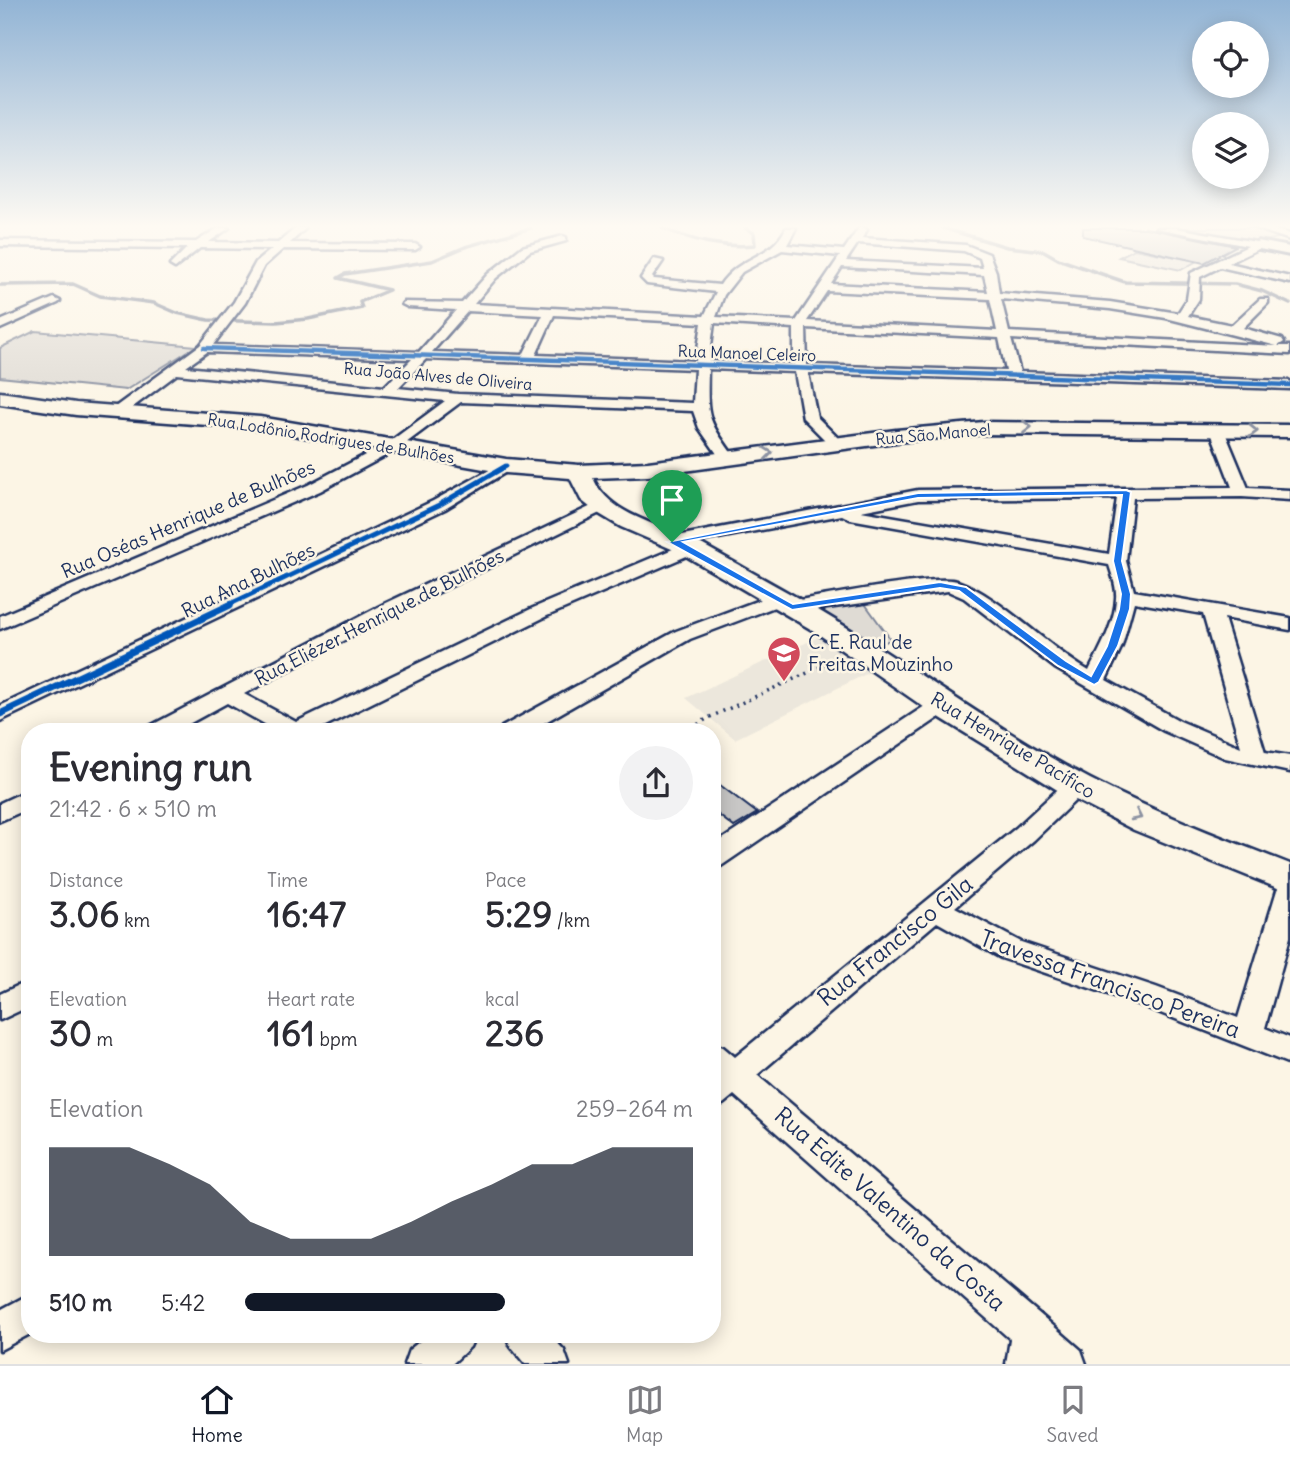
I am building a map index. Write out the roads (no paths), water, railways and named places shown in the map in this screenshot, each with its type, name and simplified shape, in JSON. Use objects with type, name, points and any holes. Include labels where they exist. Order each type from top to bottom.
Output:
[{"type":"main road","name":"Rua Lodônio Rodrigues de Bulhões","points":[[0,398],[116,412],[240,421],[506,466],[579,472]]},
{"type":"main road","name":"Rua São Manoel","points":[[579,472],[648,468],[984,428],[1290,431]]},
{"type":"main road","name":"Rua Henrique Pacífico","points":[[579,472],[589,495],[604,507],[681,545],[785,603],[861,648],[942,705],[1076,786],[1157,826],[1290,879]]},
{"type":"street","points":[[116,412],[204,348],[226,321],[242,292]]},
{"type":"street","points":[[387,391],[479,292]]},
{"type":"street","points":[[723,292],[708,318],[700,366],[699,407],[709,433],[727,458]]},
{"type":"street","points":[[820,292],[800,323],[801,369],[810,418],[837,444]]},
{"type":"street","points":[[904,292],[1103,304],[1183,316],[1236,328],[1290,348]]},
{"type":"street","points":[[995,292],[1002,333],[1014,376]]},
{"type":"street","points":[[1183,316],[1194,292]]},
{"type":"street","points":[[0,325],[54,301]]},
{"type":"street","points":[[1236,328],[1264,302]]},
{"type":"street","points":[[408,304],[1290,348]]},
{"type":"street","points":[[528,359],[551,310]]},
{"type":"street","name":"Rua Manoel Celeiro","points":[[204,348],[1290,385]]},
{"type":"street","name":"Rua João Alves de Oliveira","points":[[175,370],[458,398],[699,407]]},
{"type":"street","name":"Rua Oséas Henrique de Bulhões","points":[[0,623],[314,488],[393,446],[458,398]]},
{"type":"street","points":[[1217,430],[1242,492]]},
{"type":"street","name":"Rua Ana Bulhões","points":[[0,714],[439,505],[506,466]]},
{"type":"street","points":[[1094,682],[1112,646],[1124,609],[1126,594],[1117,561],[1126,492]]},
{"type":"street","points":[[312,723],[681,545],[901,498],[937,494],[1242,492],[1290,495]]},
{"type":"street","name":"Rua Eliézer Henrique de Bulhões","points":[[173,723],[389,609],[604,507]]},
{"type":"street","points":[[837,512],[1117,561]]},
{"type":"street","points":[[526,723],[683,635],[785,603],[951,585],[971,594],[1062,664],[1208,744],[1256,759],[1290,764]]},
{"type":"street","points":[[1126,594],[1290,624]]},
{"type":"street","points":[[1212,611],[1256,759]]},
{"type":"street","points":[[227,694],[281,723]]},
{"type":"street","points":[[721,853],[942,705]]},
{"type":"street","name":"Rua Francisco Gila","points":[[721,1073],[936,908],[1025,834],[1076,786]]},
{"type":"street","points":[[0,813],[21,802]]},
{"type":"street","points":[[1248,1035],[1290,890]]},
{"type":"street","name":"Travessa Francisco Pereira","points":[[936,908],[965,930],[1006,950],[1146,995],[1290,1051]]},
{"type":"street","points":[[0,1007],[21,996]]},
{"type":"street","name":"Rua Edite Valentino da Costa","points":[[721,1077],[1028,1347],[1066,1364]]},
{"type":"street","points":[[0,1331],[21,1318]]},
{"type":"street","points":[[423,1364],[447,1343]]},
{"type":"street","points":[[532,1343],[550,1364]]},
{"type":"waterway","points":[[90,292],[100,296],[154,303],[177,313],[208,320],[276,322],[308,319],[362,308],[360,302],[385,292]]},
{"type":"waterway","points":[[1263,292],[1290,304]]},
{"type":"place","name":"C. E. Raul de Freitas Mouzinho","points":[[784,683]]}]
